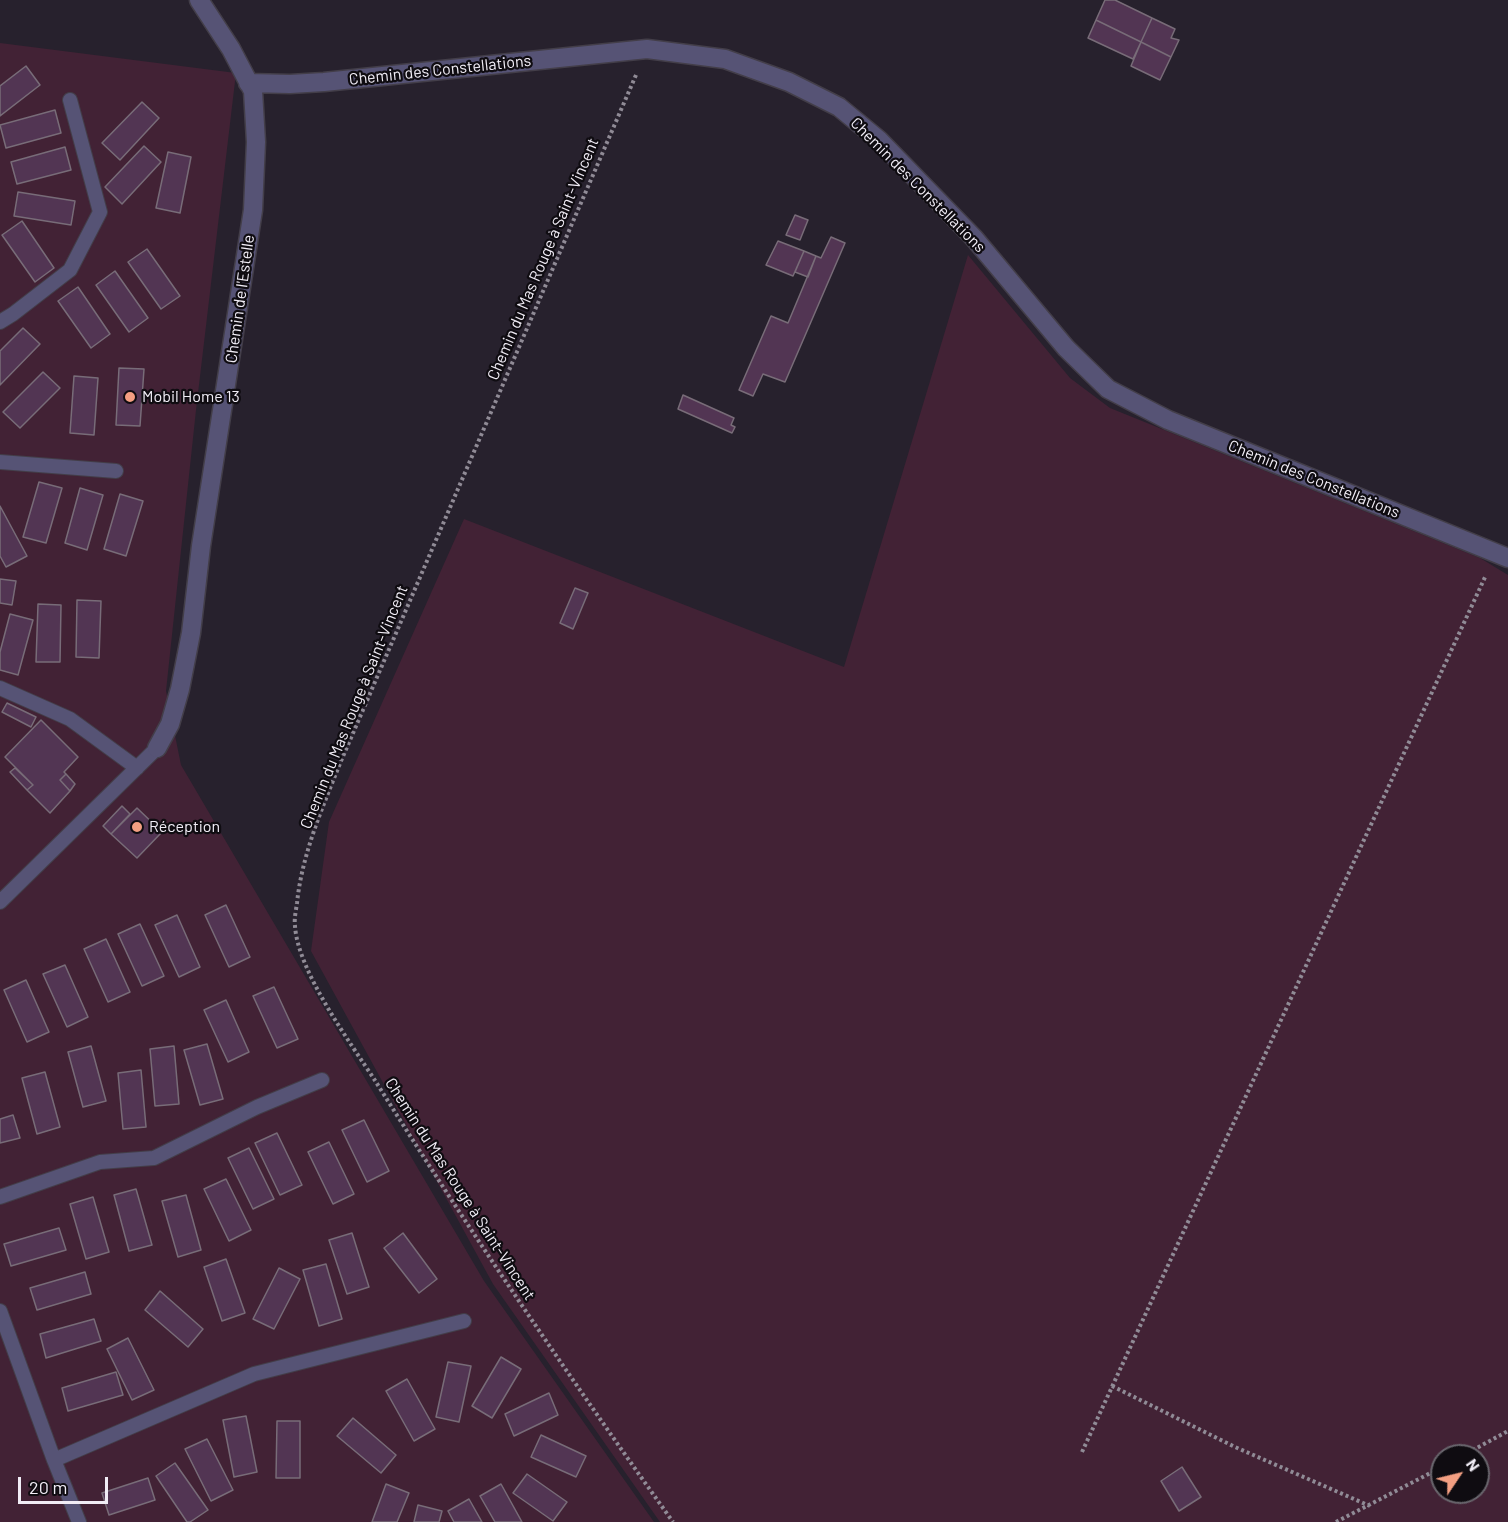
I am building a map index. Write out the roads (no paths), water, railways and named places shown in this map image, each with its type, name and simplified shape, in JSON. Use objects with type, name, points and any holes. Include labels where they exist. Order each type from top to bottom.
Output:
[{"type":"street","name":"Chemin de l'Estelle","points":[[157,748],[170,724],[178,698],[191,633],[201,546],[253,210],[256,142],[253,92],[231,49],[199,0]]},
{"type":"street","name":"Chemin des Constellations","points":[[248,83],[324,82],[647,49],[725,58],[789,82],[839,107],[879,140],[974,238],[1066,348],[1108,389],[1168,420],[1502,555]]},
{"type":"lane","points":[[0,322],[70,270],[100,212],[70,100]]},
{"type":"lane","points":[[0,462],[116,471]]},
{"type":"lane","points":[[0,688],[70,719],[137,768]]},
{"type":"lane","points":[[0,902],[157,748]]},
{"type":"lane","points":[[0,1197],[100,1162],[154,1158],[257,1107],[322,1080]]},
{"type":"lane","points":[[0,1311],[54,1461],[79,1522]]},
{"type":"lane","points":[[54,1461],[254,1374],[465,1321]]},
{"type":"place","name":"Mobil Home 13","points":[[130,397]]},
{"type":"place","name":"Réception","points":[[137,827]]}]
